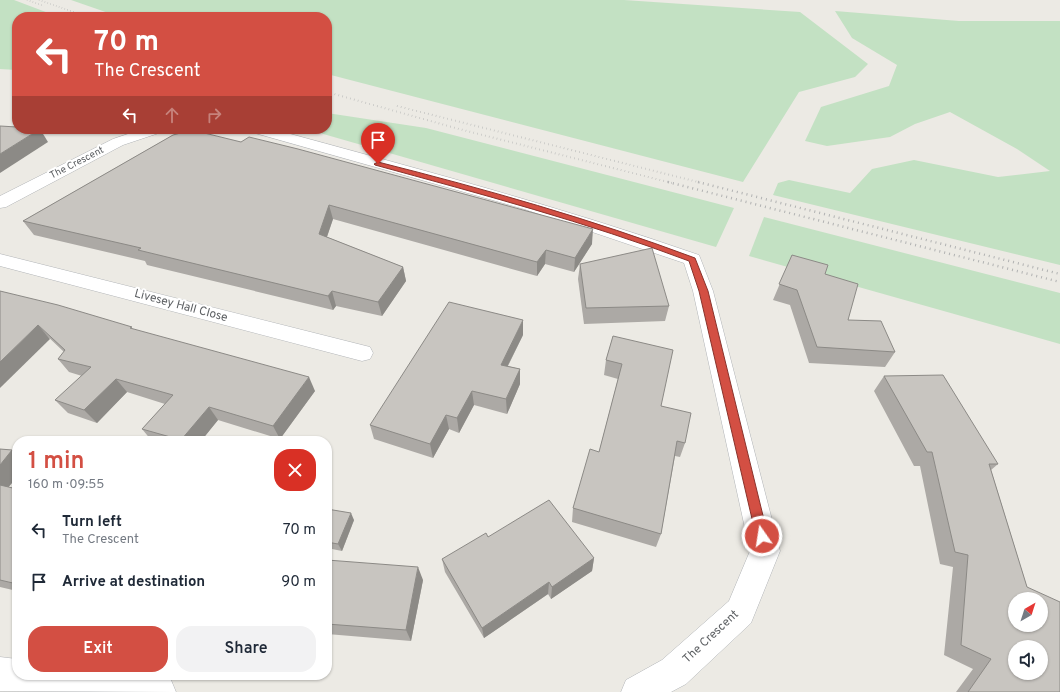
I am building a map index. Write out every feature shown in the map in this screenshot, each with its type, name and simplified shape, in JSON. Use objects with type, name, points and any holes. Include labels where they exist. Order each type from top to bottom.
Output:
[{"type":"street","name":"The Crescent","points":[[0,203],[118,142],[142,134]]},
{"type":"street","name":"The Crescent","points":[[274,134],[574,218],[628,235],[692,259],[703,291],[765,551],[740,612],[674,672],[638,692]]},
{"type":"street","name":"Livesey Hall Close","points":[[0,260],[362,353]]},
{"type":"street","points":[[0,674],[12,675]]},
{"type":"street","points":[[53,680],[159,692]]},
{"type":"green space","points":[[0,0],[14,0],[46,12],[12,12],[12,70],[0,69]]},
{"type":"green space","points":[[71,0],[624,0],[800,12],[868,64],[855,77],[799,92],[743,182],[332,75],[332,12],[106,12]]},
{"type":"green space","points":[[835,11],[959,21],[1060,21],[1060,265],[773,195],[778,183],[789,180],[850,193],[872,169],[914,160],[998,177],[1050,171],[1017,149],[950,112],[915,124],[890,137],[827,146],[805,141],[821,107],[889,86],[897,65],[852,38]]},
{"type":"green space","points":[[332,114],[426,128],[734,208],[716,247],[323,134],[332,134]]},
{"type":"green space","points":[[764,217],[1060,293],[1060,344],[749,256]]},
{"type":"building","points":[[0,126],[12,127],[12,134],[32,134],[0,154]]},
{"type":"building","points":[[208,134],[241,142],[249,137],[593,229],[575,258],[546,250],[537,262],[329,205],[319,234],[403,267],[378,302],[332,291],[328,296],[138,250],[141,248],[23,221],[173,135]]},
{"type":"building","points":[[652,248],[669,306],[586,308],[580,264]]},
{"type":"building","points":[[792,255],[828,265],[825,274],[858,284],[848,320],[881,321],[895,352],[817,347],[797,290],[779,284]]},
{"type":"building","points":[[0,291],[58,305],[132,327],[130,328],[309,377],[273,426],[209,407],[184,436],[167,436],[142,429],[173,395],[116,379],[84,410],[55,400],[91,367],[58,359],[65,350],[38,325],[0,362]]},
{"type":"building","points":[[449,302],[523,320],[501,365],[520,369],[506,399],[472,391],[457,418],[446,415],[430,444],[370,425]]},
{"type":"building","points":[[613,336],[673,350],[661,406],[691,413],[685,443],[677,441],[661,534],[573,508],[590,449],[599,452],[622,364],[606,360]]},
{"type":"building","points":[[943,375],[998,464],[989,464],[1027,587],[1038,592],[1008,592],[1008,632],[1048,632],[1048,597],[1060,602],[1060,692],[968,692],[991,659],[961,645],[968,555],[955,552],[932,452],[927,452],[884,376]]},
{"type":"building","points":[[0,449],[12,450],[0,465]]},
{"type":"building","points":[[0,485],[12,488],[12,583],[0,580]]},
{"type":"building","points":[[549,500],[594,558],[552,587],[549,582],[482,628],[442,559],[486,533],[488,537]]},
{"type":"building","points":[[332,510],[351,513],[338,544],[332,543]]},
{"type":"building","points":[[332,560],[418,567],[406,630],[332,624]]},
{"type":"railway","points":[[27,0],[44,6]]},
{"type":"railway","points":[[39,0],[74,12]]},
{"type":"railway","points":[[332,93],[459,129],[672,183]]},
{"type":"railway","points":[[397,106],[702,183]]},
{"type":"railway","points":[[668,182],[1060,282]]},
{"type":"railway","points":[[698,182],[1060,274]]},
{"type":"route","points":[[378,164],[574,218],[628,235],[692,259],[703,291],[762,536]]}]
